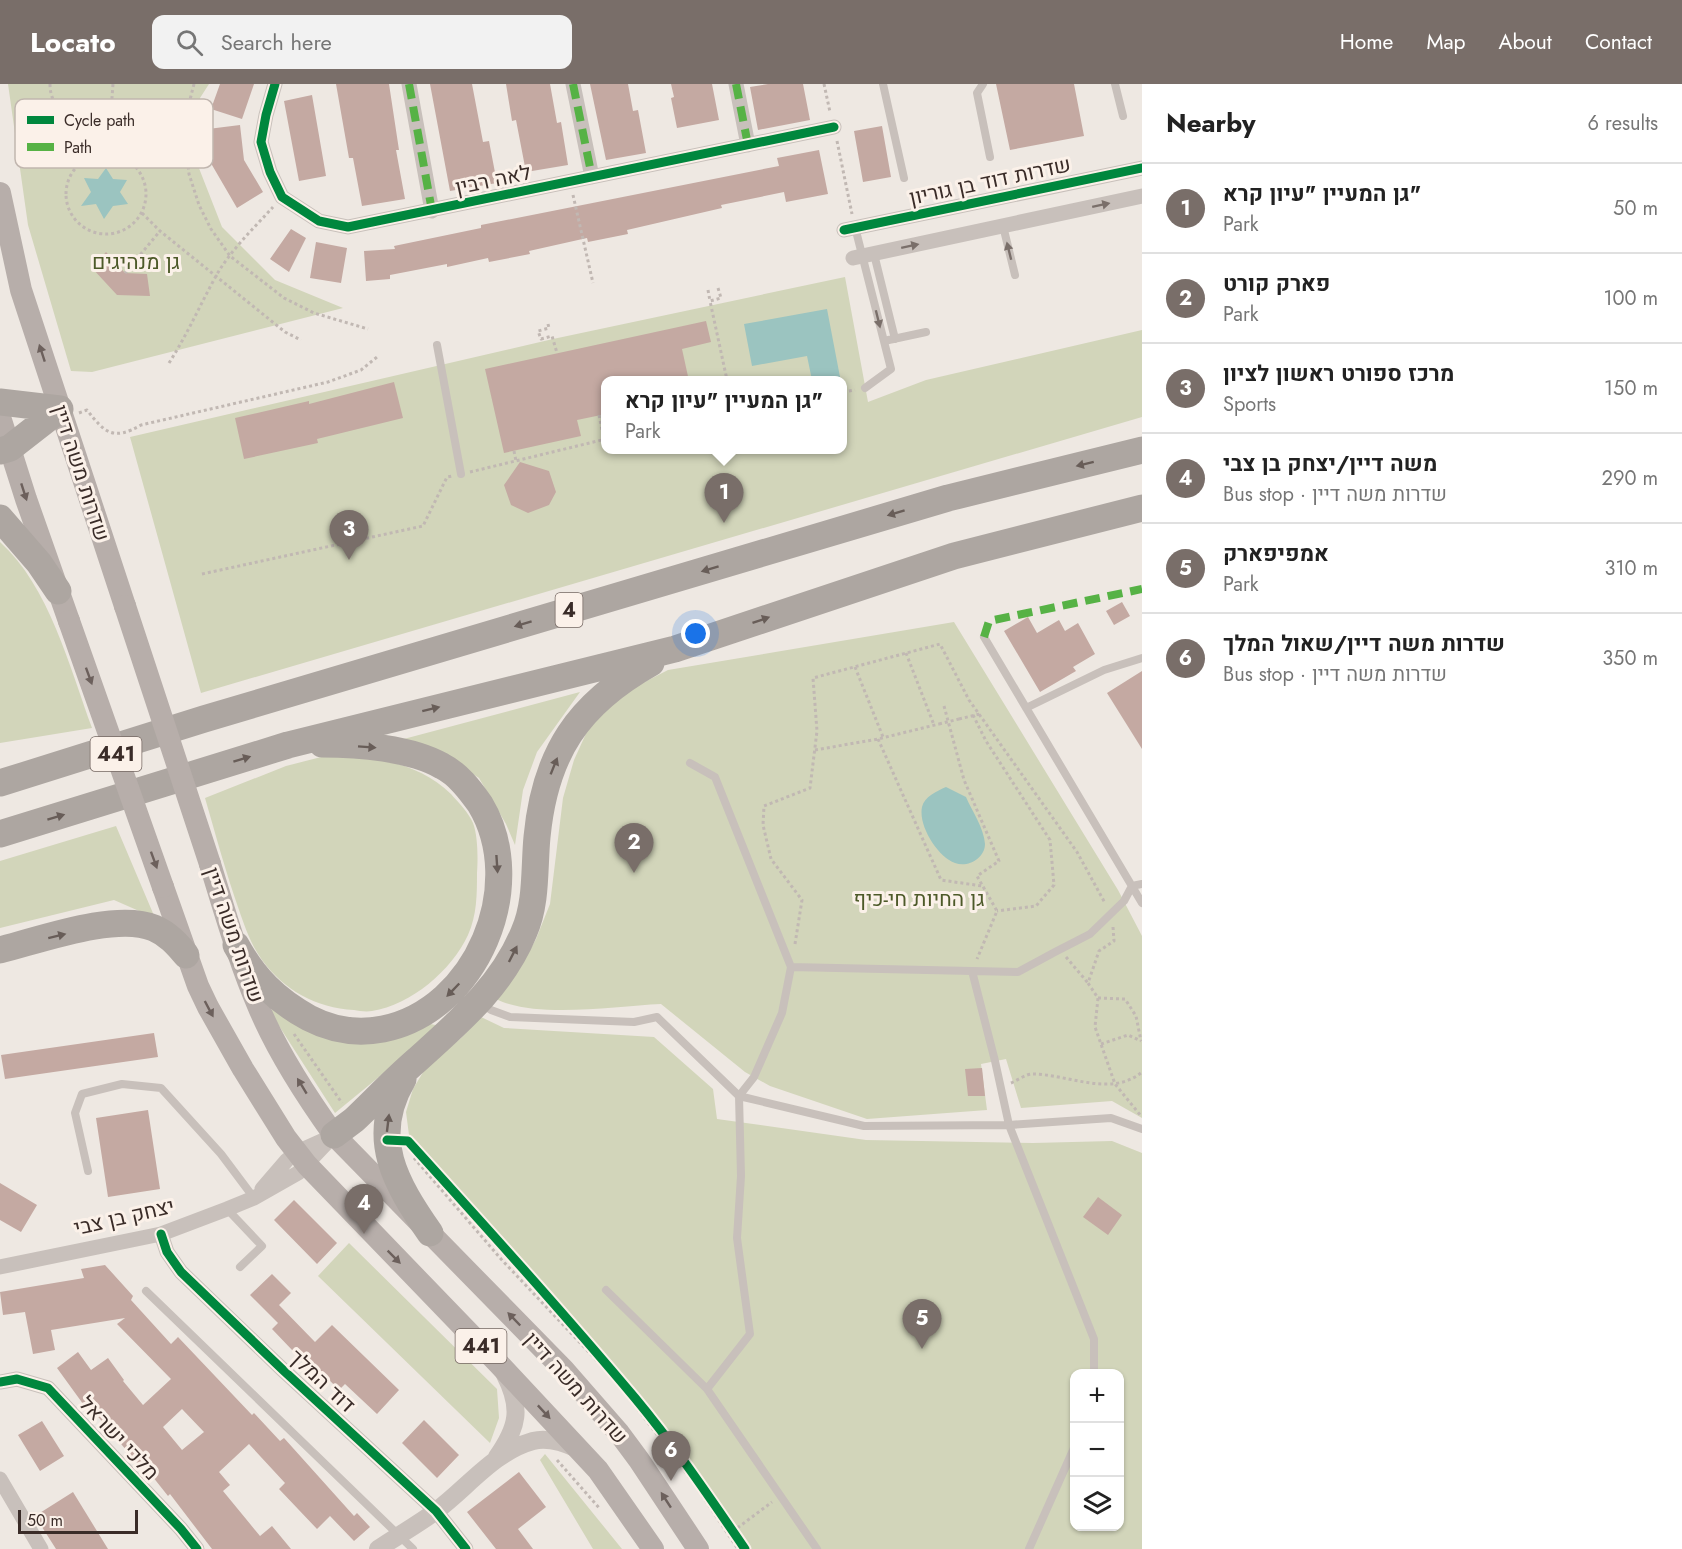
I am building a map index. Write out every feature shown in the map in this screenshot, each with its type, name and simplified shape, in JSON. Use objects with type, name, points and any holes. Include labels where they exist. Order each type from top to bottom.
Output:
[{"type":"highway","points":[[0,402],[60,409]]},
{"type":"highway","points":[[5,450],[60,409]]},
{"type":"highway","name":"4","points":[[0,783],[204,719],[948,498],[1142,450]]},
{"type":"highway","points":[[0,834],[288,745],[675,649],[954,556],[1142,508]]},
{"type":"highway","points":[[0,519],[39,563],[58,591]]},
{"type":"highway","points":[[344,1127],[480,1003],[508,964],[525,931],[532,902],[542,803],[562,745],[582,716],[600,697],[623,679],[675,649]]},
{"type":"highway","points":[[0,764],[204,719]]},
{"type":"highway","points":[[236,945],[245,962],[265,988],[282,1002],[331,1027],[350,1031],[371,1031],[395,1026],[417,1017],[438,1004],[457,986],[476,960],[489,929],[496,901],[498,871],[495,840],[487,816],[461,780],[443,766],[418,755],[380,748],[328,744],[288,745]]},
{"type":"highway","points":[[0,950],[101,925],[134,923],[153,928],[164,934],[174,941],[186,955]]},
{"type":"highway","points":[[415,1061],[401,1082],[390,1109],[388,1155],[399,1185],[430,1233]]},
{"type":"main road","name":"שדרות משה דיין","points":[[0,193],[21,290],[236,945],[256,1003],[266,1023],[317,1111],[344,1127],[430,1233],[564,1370],[607,1419],[639,1460],[698,1549]]},
{"type":"main road","name":"שדרות משה דיין","points":[[0,417],[5,450],[69,621],[186,955],[198,986],[243,1069],[286,1138],[302,1159],[580,1450],[617,1496],[653,1549]]},
{"type":"street","points":[[275,84],[261,142],[270,172],[282,197]]},
{"type":"street","points":[[409,84],[432,211]]},
{"type":"street","points":[[573,84],[592,177]]},
{"type":"street","points":[[736,84],[748,146]]},
{"type":"street","name":"לאה רבין","points":[[282,197],[319,221],[348,227],[834,128]]},
{"type":"street","name":"שדרות דוד בן גוריון","points":[[850,229],[1142,168]]},
{"type":"street","points":[[863,256],[1142,196]]},
{"type":"street","name":"יצחק בן צבי","points":[[0,1266],[160,1234],[227,1209],[254,1198],[287,1160],[302,1159],[344,1127]]},
{"type":"street","name":"דוד המלך","points":[[160,1234],[167,1252],[181,1272],[436,1511],[466,1549]]},
{"type":"street","points":[[493,1463],[511,1434],[517,1414],[512,1390],[498,1363]]},
{"type":"street","name":"מלכי ישראל","points":[[0,1382],[17,1379],[48,1388],[181,1529],[197,1549]]},
{"type":"street","points":[[378,1549],[436,1511],[493,1463],[524,1444],[540,1440],[565,1443],[580,1450]]},
{"type":"street","points":[[0,1479],[41,1549]]},
{"type":"lane","points":[[883,84],[904,177]]},
{"type":"lane","points":[[983,84],[977,93],[990,157]]},
{"type":"lane","points":[[1115,84],[1123,116]]},
{"type":"lane","points":[[1003,226],[1015,275]]},
{"type":"lane","points":[[850,229],[863,256],[895,339]]},
{"type":"lane","points":[[863,256],[891,369],[865,388]]},
{"type":"lane","points":[[884,341],[926,332]]},
{"type":"lane","points":[[437,345],[461,474]]},
{"type":"lane","points":[[984,637],[1142,903]]},
{"type":"lane","points":[[1026,708],[1104,670],[1142,658]]},
{"type":"lane","points":[[690,763],[715,777],[791,967],[782,1013],[754,1077],[739,1096],[741,1176],[737,1238],[750,1334],[707,1389]]},
{"type":"lane","points":[[1132,886],[1142,884]]},
{"type":"lane","points":[[791,967],[1018,972],[1090,933],[1124,901],[1132,886]]},
{"type":"lane","points":[[972,971],[1009,1125],[1094,1339],[1094,1369]]},
{"type":"lane","points":[[480,1003],[510,1017],[634,1022],[657,1017],[739,1096],[864,1126],[1009,1125],[1111,1118],[1142,1129]]},
{"type":"lane","points":[[88,1171],[75,1113],[82,1094],[122,1084],[161,1088],[221,1154],[254,1198]]},
{"type":"lane","points":[[227,1209],[262,1246],[240,1267]]},
{"type":"lane","points":[[606,1290],[707,1389],[817,1549]]},
{"type":"lane","points":[[146,1291],[413,1549]]},
{"type":"lane","points":[[1029,1549],[1070,1457]]},
{"type":"path","points":[[50,84],[52,99]]},
{"type":"path","points":[[112,99],[113,84]]},
{"type":"path","points":[[190,99],[194,84]]},
{"type":"path","points":[[824,84],[834,128],[850,229]]},
{"type":"path","points":[[76,168],[68,181],[66,195],[68,208],[85,228],[97,233],[111,234],[123,231],[142,213],[147,200],[146,186],[142,173],[138,168]]},
{"type":"path","points":[[188,168],[199,205],[211,229],[230,256],[284,298],[314,313],[368,329]]},
{"type":"path","points":[[570,182],[593,283]]},
{"type":"path","points":[[169,363],[188,333],[216,275],[282,197]]},
{"type":"path","points":[[142,213],[160,231],[285,332],[301,340]]},
{"type":"path","points":[[125,273],[160,231]]},
{"type":"path","points":[[710,301],[721,298],[718,288]]},
{"type":"path","points":[[708,290],[726,376]]},
{"type":"path","points":[[552,336],[541,339],[538,331],[549,326],[552,336],[557,353]]},
{"type":"path","points":[[71,443],[84,438],[77,414],[87,410],[100,427],[111,434],[127,433],[141,425],[328,382],[361,370],[377,357]]},
{"type":"path","points":[[599,415],[601,423]]},
{"type":"path","points":[[202,574],[423,526],[447,477],[601,440]]},
{"type":"path","points":[[514,451],[516,461]]},
{"type":"path","points":[[791,967],[802,900],[771,859],[763,825],[764,806],[810,788],[817,731],[813,678],[940,644],[969,700],[1077,852],[1111,914],[1114,941],[1099,951],[1089,983]]},
{"type":"path","points":[[906,653],[934,725]]},
{"type":"path","points":[[855,667],[883,737]]},
{"type":"path","points":[[944,706],[964,780],[999,861],[977,876],[997,911]]},
{"type":"path","points":[[814,750],[878,739],[980,714]]},
{"type":"path","points":[[973,715],[986,741],[1050,840],[1054,885],[1036,906],[997,911]]},
{"type":"path","points":[[878,739],[941,880],[983,886]]},
{"type":"path","points":[[972,971],[997,911]]},
{"type":"path","points":[[1055,952],[1064,955],[1089,983],[1098,998],[1095,1027],[1115,1084],[1142,1117]]},
{"type":"path","points":[[1098,998],[1125,999],[1136,1016],[1142,1042]]},
{"type":"path","points":[[298,1012],[291,1030],[344,1127]]},
{"type":"path","points":[[1101,1044],[1128,1035],[1142,1042]]},
{"type":"path","points":[[1014,1082],[1030,1074],[1094,1084],[1115,1084],[1142,1073]]},
{"type":"path","points":[[387,1140],[403,1146],[501,1259],[618,1383],[745,1549]]},
{"type":"path","points":[[416,1150],[636,1399],[699,1482],[731,1533],[738,1549]]},
{"type":"path","points":[[540,1440],[544,1449],[552,1453],[604,1514]]},
{"type":"path","points":[[731,1533],[760,1511]]},
{"type":"green space","name":"גן מנהיגים","points":[[8,84],[209,84],[200,99],[15,99],[15,133]]},
{"type":"green space","name":"גן מנהיגים","points":[[20,168],[199,168],[222,227],[275,280],[343,308],[92,372],[71,371],[28,225]]},
{"type":"green space","points":[[845,277],[868,402],[926,380],[1142,330],[1142,417],[201,693],[130,437],[553,339]]},
{"type":"green space","points":[[0,542],[17,560],[45,604],[66,654],[92,728],[0,743]]},
{"type":"green space","name":"גן החיות חי-כיף","points":[[954,622],[1118,890],[1142,936],[1142,1118],[1112,1101],[1021,1108],[1006,1059],[981,1064],[987,1110],[867,1119],[770,1086],[745,1072],[661,1004],[554,1010],[513,1005],[496,999],[521,966],[536,939],[550,904],[563,798],[574,760],[589,727],[613,704],[633,688],[668,670]]},
{"type":"green space","points":[[580,692],[537,752],[523,790],[515,845],[506,824],[479,778],[444,755],[400,740]]},
{"type":"green space","points":[[325,756],[376,759],[408,767],[423,774],[451,794],[471,819],[475,828],[478,861],[476,904],[471,927],[461,948],[441,973],[415,994],[401,1002],[372,1011],[340,1009],[302,996],[280,980],[262,960],[251,942],[239,910],[205,798],[286,766]]},
{"type":"green space","points":[[116,826],[155,918],[114,900],[0,928],[0,861]]},
{"type":"green space","points":[[272,1004],[301,1025],[425,1023],[441,1026],[335,1113],[272,1015]]},
{"type":"green space","points":[[481,1017],[504,1028],[654,1037],[713,1089],[717,1119],[866,1140],[1033,1143],[1112,1141],[1142,1153],[1142,1549],[738,1549],[641,1400],[409,1135],[406,1112],[413,1089],[425,1069]]},
{"type":"green space","points":[[349,1243],[497,1389],[499,1418],[490,1443],[318,1276]]},
{"type":"green space","points":[[545,1454],[622,1549],[593,1549],[540,1460]]},
{"type":"water","points":[[106,168],[113,179],[127,180],[120,192],[128,204],[113,206],[104,219],[96,204],[81,206],[91,192],[84,178],[98,179]]},
{"type":"water","points":[[827,309],[840,376],[811,376],[807,356],[752,366],[744,324]]},
{"type":"water","points":[[946,787],[966,797],[982,832],[984,849],[975,861],[970,863],[960,864],[949,860],[936,848],[923,823],[923,803],[931,795]]},
{"type":"building","points":[[220,84],[254,84],[242,119],[213,110]]},
{"type":"building","points":[[336,84],[389,84],[399,150],[396,150],[405,199],[362,206],[353,158],[349,158]]},
{"type":"building","points":[[430,84],[472,84],[483,142],[489,141],[497,183],[450,191]]},
{"type":"building","points":[[506,84],[550,84],[557,123],[561,122],[568,165],[526,172],[516,120],[512,121]]},
{"type":"building","points":[[590,84],[628,84],[633,111],[638,110],[646,153],[606,160]]},
{"type":"building","points":[[671,84],[712,84],[719,120],[677,128],[671,98],[674,97]]},
{"type":"building","points":[[768,84],[803,84],[810,120],[758,130],[750,87]]},
{"type":"building","points":[[996,84],[1074,84],[1084,136],[1010,150]]},
{"type":"building","points":[[312,95],[326,176],[299,181],[284,101]]},
{"type":"building","points":[[240,125],[244,160],[263,192],[237,208],[213,167],[213,128]]},
{"type":"building","points":[[882,126],[891,177],[863,182],[854,131]]},
{"type":"building","points":[[819,150],[828,194],[786,202],[784,192],[721,205],[722,208],[627,230],[628,234],[588,242],[587,238],[529,251],[530,254],[489,262],[488,258],[447,267],[447,264],[390,275],[390,279],[366,281],[364,251],[395,249],[394,246],[481,228],[481,225],[779,166],[777,158]]},
{"type":"building","points":[[291,229],[306,238],[289,272],[270,259]]},
{"type":"building","points":[[316,242],[347,248],[341,283],[310,278]]},
{"type":"building","points":[[106,252],[125,273],[147,274],[150,296],[117,295],[92,268]]},
{"type":"building","points":[[706,321],[711,342],[682,349],[688,376],[601,376],[601,415],[577,420],[581,436],[504,453],[485,369]]},
{"type":"building","points":[[394,382],[403,418],[317,439],[318,443],[244,459],[235,418],[309,401],[309,404]]},
{"type":"building","points":[[520,462],[549,471],[556,492],[549,505],[528,513],[511,505],[504,485]]},
{"type":"building","points":[[1122,602],[1130,616],[1114,625],[1106,611]]},
{"type":"building","points":[[1028,617],[1037,633],[1059,620],[1065,631],[1078,623],[1095,654],[1073,667],[1076,671],[1040,692],[1004,631]]},
{"type":"building","points":[[1142,671],[1142,749],[1107,693]]},
{"type":"building","points":[[154,1033],[158,1057],[5,1079],[1,1055]]},
{"type":"building","points":[[982,1068],[985,1096],[968,1096],[965,1069]]},
{"type":"building","points":[[148,1110],[160,1189],[108,1197],[96,1118]]},
{"type":"building","points":[[0,1183],[37,1205],[21,1232],[0,1220]]},
{"type":"building","points":[[1098,1197],[1122,1215],[1108,1235],[1083,1217]]},
{"type":"building","points":[[294,1200],[337,1243],[317,1264],[274,1220]]},
{"type":"building","points":[[105,1265],[133,1296],[131,1300],[171,1344],[178,1337],[252,1415],[254,1413],[280,1441],[284,1438],[354,1516],[357,1513],[370,1527],[354,1541],[330,1516],[317,1529],[279,1489],[285,1483],[249,1444],[219,1472],[230,1485],[223,1491],[260,1536],[272,1526],[291,1549],[212,1549],[170,1494],[168,1496],[141,1462],[138,1464],[89,1406],[86,1408],[57,1368],[78,1352],[91,1370],[108,1358],[143,1405],[171,1379],[117,1324],[125,1318],[51,1330],[55,1350],[33,1354],[25,1312],[3,1315],[0,1292],[84,1278],[81,1269]],"holes":[[[182,1409],[204,1432],[182,1450],[163,1427]]]},
{"type":"building","points":[[272,1274],[291,1293],[279,1305],[315,1342],[332,1325],[399,1390],[377,1414],[345,1384],[339,1390],[297,1347],[293,1351],[272,1329],[278,1323],[250,1295]]},
{"type":"building","points":[[424,1420],[459,1455],[437,1478],[402,1443]]},
{"type":"building","points":[[42,1421],[64,1456],[40,1471],[18,1435]]},
{"type":"building","points":[[519,1472],[546,1507],[518,1529],[533,1549],[496,1549],[467,1512]]},
{"type":"building","points":[[73,1492],[108,1549],[56,1549],[35,1516]]},
{"type":"marked path","points":[[409,84],[432,211]]},
{"type":"marked path","points":[[573,84],[592,177]]},
{"type":"marked path","points":[[736,84],[748,145]]},
{"type":"marked path","points":[[984,637],[989,621],[1142,589]]},
{"type":"cycle path","points":[[275,84],[261,142],[270,172],[282,197],[319,221],[348,227],[834,127]]},
{"type":"cycle path","points":[[844,230],[1142,168]]},
{"type":"cycle path","points":[[387,1140],[408,1141],[551,1301],[650,1416],[745,1549]]},
{"type":"cycle path","points":[[161,1234],[167,1252],[181,1272],[436,1511],[466,1549]]},
{"type":"cycle path","points":[[0,1382],[17,1379],[48,1388],[181,1529],[197,1549]]},
{"type":"place","name":"גן המעיין \"עיון קרא\"","points":[[724,523]]},
{"type":"place","name":"מרכז ספורט ראשון לציון","points":[[349,560]]},
{"type":"place","name":"פארק קורט","points":[[634,873]]},
{"type":"place","name":"משה דיין/יצחק בן צבי","points":[[364,1234]]},
{"type":"place","name":"אמפיפארק","points":[[922,1349]]},
{"type":"place","name":"שדרות משה דיין/שאול המלך","points":[[671,1481]]}]
